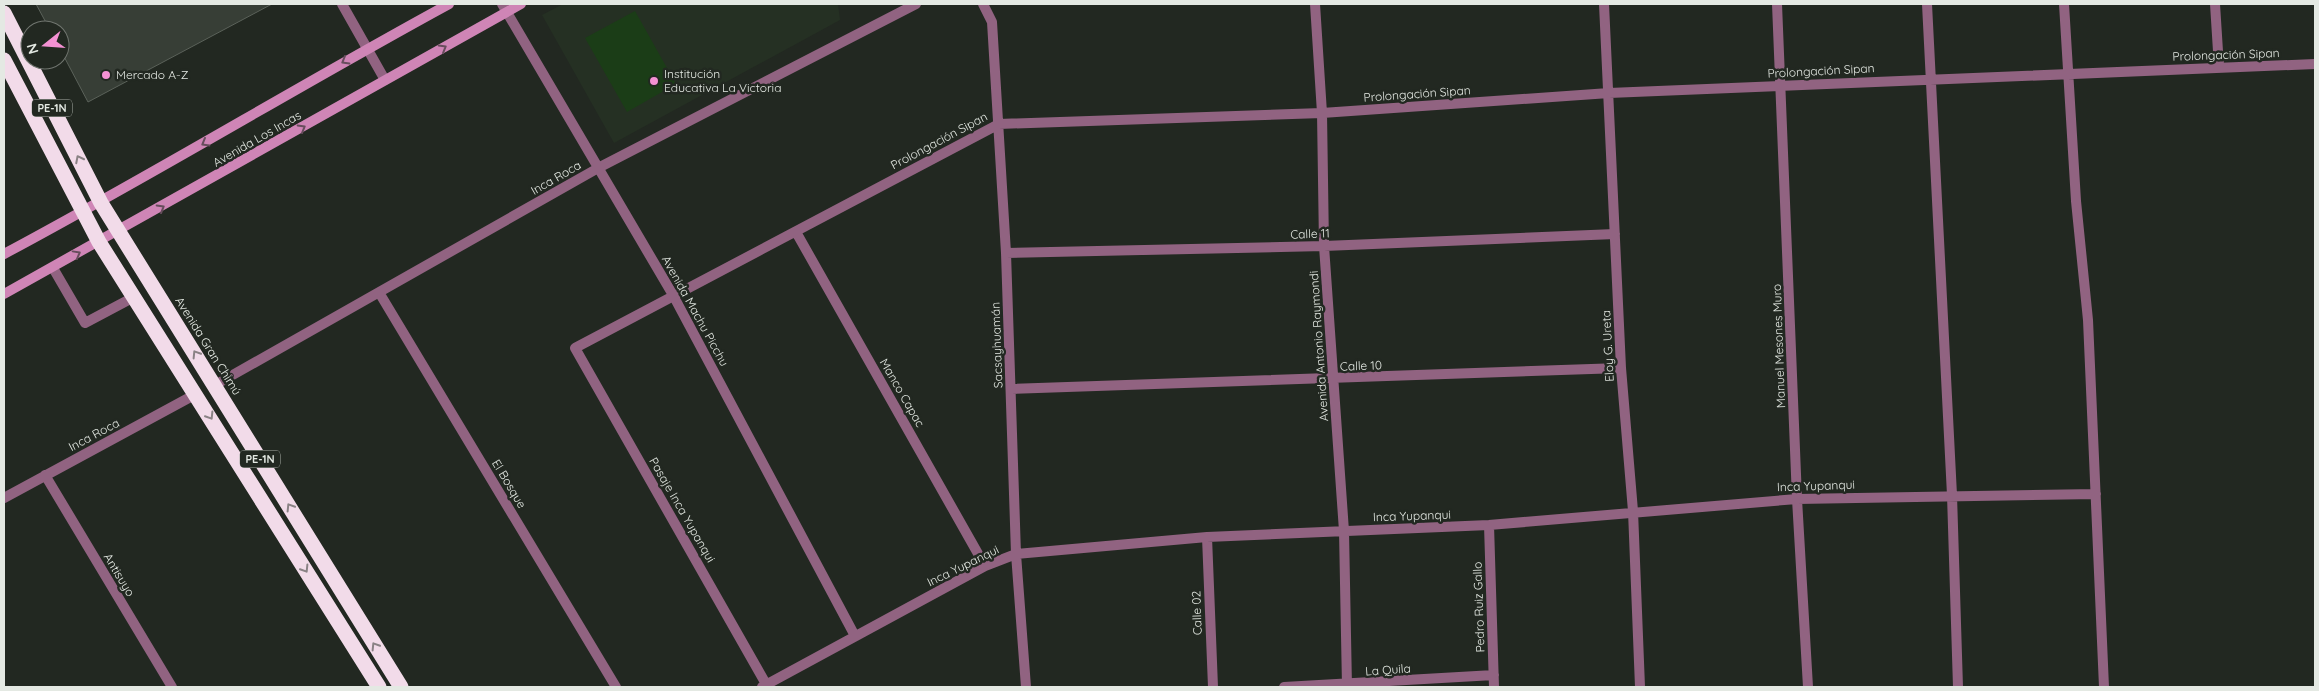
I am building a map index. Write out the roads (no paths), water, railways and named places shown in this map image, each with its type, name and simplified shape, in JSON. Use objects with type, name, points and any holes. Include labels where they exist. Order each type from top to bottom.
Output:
[{"type":"highway","name":"Avenida Gran Chimú","points":[[4,13],[101,203],[118,232],[215,385],[401,687]]},
{"type":"highway","name":"PE-1N","points":[[4,60],[81,213],[379,687]]},
{"type":"street","points":[[342,4],[386,80]]},
{"type":"street","name":"Avenida Los Incas","points":[[4,254],[101,203],[367,48],[449,4]]},
{"type":"street","name":"Avenida Los Incas","points":[[4,294],[54,268],[386,80],[504,8],[521,4]]},
{"type":"street","name":"Inca Roca","points":[[215,385],[380,294],[600,168],[916,4]]},
{"type":"street","name":"Sacsayhuamán","points":[[983,4],[992,22],[999,124],[1012,389],[1016,554],[1026,687]]},
{"type":"street","name":"Avenida Antonio Raymondi","points":[[1315,4],[1322,113],[1324,246],[1344,531],[1347,686]]},
{"type":"street","name":"Eloy G. Ureta","points":[[1604,4],[1621,368],[1633,511],[1640,687]]},
{"type":"street","name":"Manuel Mesones Muro","points":[[1777,4],[1782,86],[1797,499],[1808,687]]},
{"type":"street","points":[[1927,4],[1952,496],[1958,687]]},
{"type":"street","points":[[2064,4],[2076,201],[2088,320],[2104,687]]},
{"type":"street","points":[[2215,4],[2220,67]]},
{"type":"street","name":"Avenida Machu Picchu","points":[[504,8],[674,295],[855,636]]},
{"type":"street","name":"Prolongación Sipan","points":[[575,348],[999,124],[1322,113],[1609,93],[1930,78],[2315,64]]},
{"type":"street","name":"Manco Capac","points":[[796,232],[985,566]]},
{"type":"street","name":"Calle 11","points":[[1006,253],[1324,246],[1615,234]]},
{"type":"street","points":[[54,268],[85,323],[134,297]]},
{"type":"street","name":"El Bosque","points":[[380,294],[616,687]]},
{"type":"street","name":"Pasaje Inca Yupanqui","points":[[575,348],[764,686]]},
{"type":"street","name":"Calle 10","points":[[1012,389],[1334,380],[1621,368]]},
{"type":"street","name":"Inca Roca","points":[[4,498],[196,394]]},
{"type":"street","name":"Antisuyo","points":[[45,475],[172,687]]},
{"type":"street","name":"Inca Yupanqui","points":[[764,686],[985,566],[1016,554],[1207,537],[1489,525],[1633,511],[1797,499],[2096,494]]},
{"type":"street","name":"Pedro Ruiz Gallo","points":[[1489,525],[1494,687]]},
{"type":"street","name":"Calle 02","points":[[1207,537],[1213,687]]},
{"type":"street","name":"La Quila","points":[[1284,687],[1347,686],[1494,675]]},
{"type":"place","name":"Mercado A-Z","points":[[106,75]]},
{"type":"place","name":"Institución Educativa La Victoria","points":[[654,81]]}]
